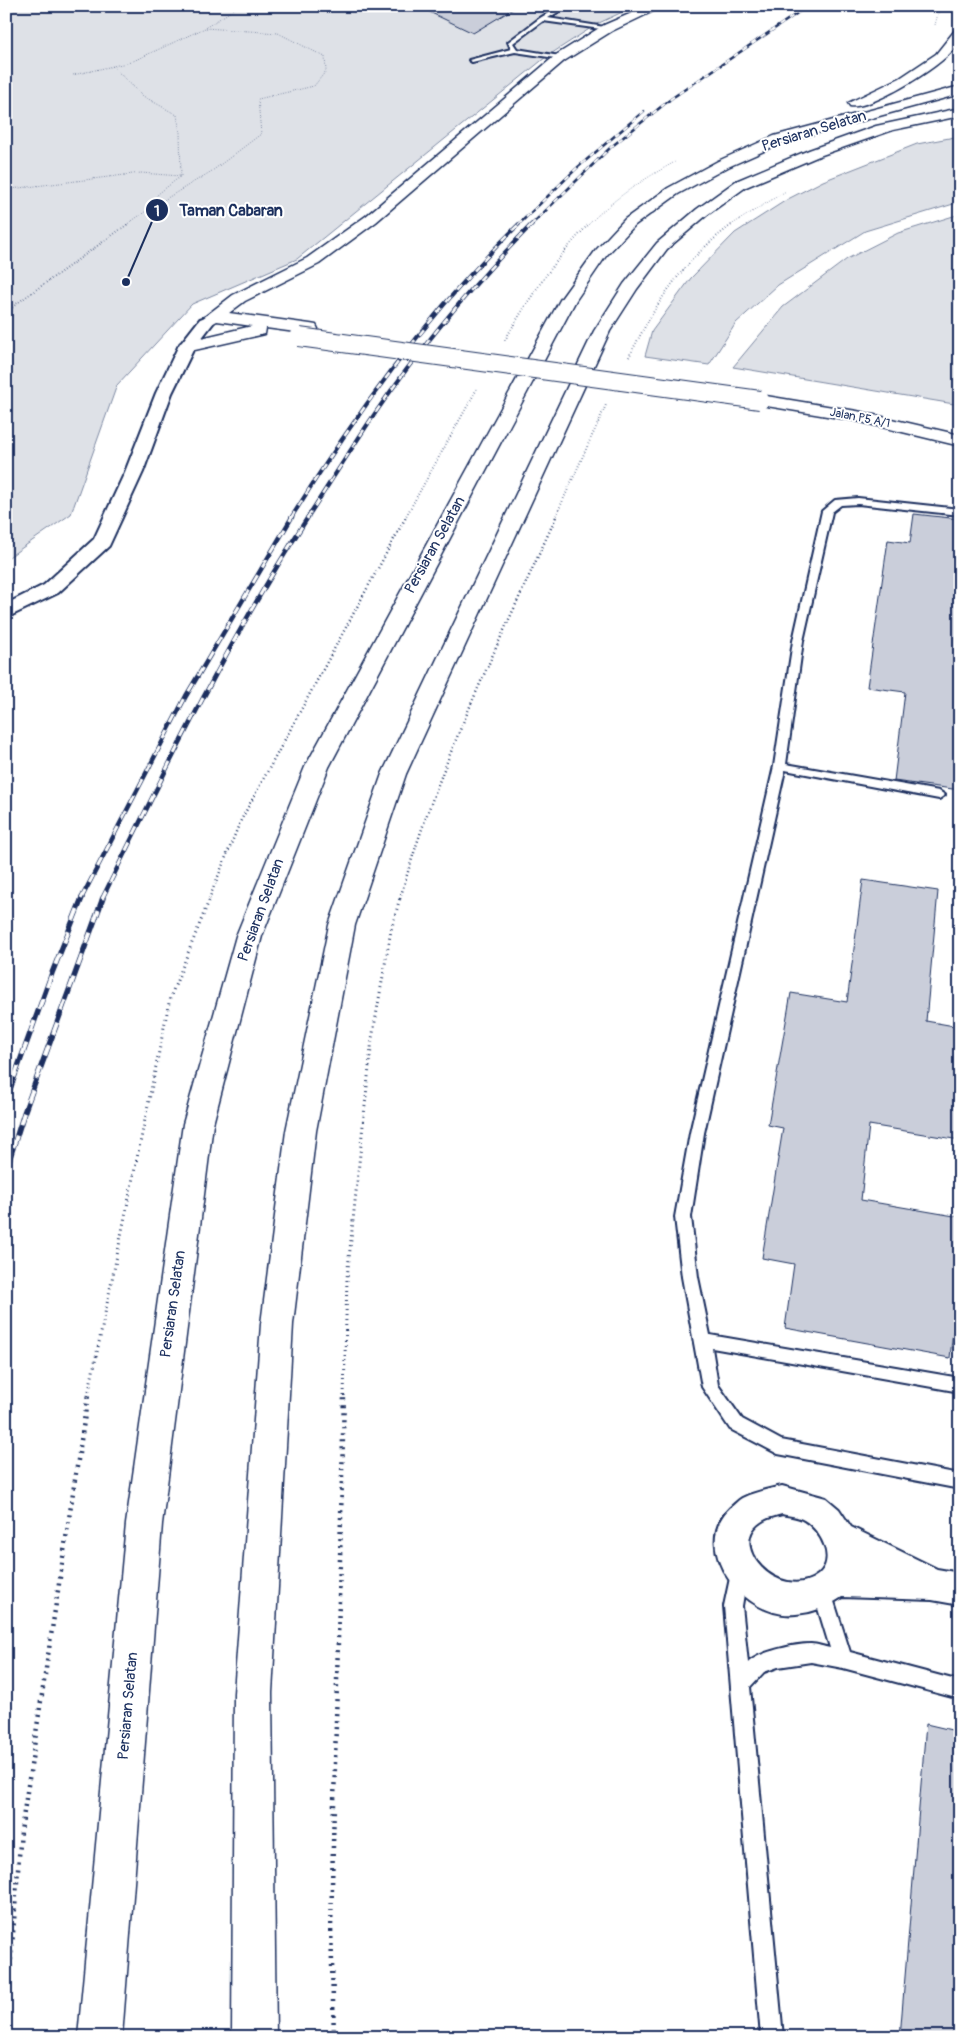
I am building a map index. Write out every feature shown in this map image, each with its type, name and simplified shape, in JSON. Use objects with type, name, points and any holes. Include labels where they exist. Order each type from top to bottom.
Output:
[{"type":"main road","points":[[210,319],[224,308],[255,290],[313,261],[371,219],[560,58],[608,28],[658,6]]},
{"type":"main road","points":[[779,139],[905,81],[940,57],[960,32]]},
{"type":"main road","name":"Persiaran Selatan","points":[[100,2037],[144,1524],[198,1124],[249,936],[317,767],[568,300],[601,253],[630,222],[673,192],[714,168],[779,139],[960,90]]},
{"type":"main road","name":"Persiaran Selatan","points":[[254,2037],[253,1693],[277,1324],[301,1131],[342,925],[394,774],[602,331],[630,287],[662,246],[702,212],[741,184],[814,153],[881,129],[960,107]]},
{"type":"main road","points":[[881,129],[960,112]]},
{"type":"main road","points":[[255,290],[255,307],[268,328]]},
{"type":"main road","points":[[210,319],[761,394]]},
{"type":"main road","points":[[186,347],[225,336],[268,328]]},
{"type":"main road","name":"Jalan P5 A/1","points":[[761,394],[838,399],[960,426]]},
{"type":"main road","name":"Jalan P5 A/1","points":[[761,394],[960,441]]},
{"type":"street","points":[[6,612],[51,588],[102,542],[134,472],[164,393],[186,347],[210,319]]},
{"type":"street","points":[[782,1500],[800,1503],[817,1511],[831,1523],[841,1538],[844,1553],[842,1568],[829,1586],[806,1598],[786,1598],[768,1594],[751,1583],[739,1569],[732,1553],[732,1537],[737,1521],[749,1509],[764,1502],[782,1500]]},
{"type":"street","points":[[841,1538],[946,1587]]},
{"type":"street","points":[[829,1586],[946,1587]]},
{"type":"lane","points":[[515,50],[510,43],[542,19],[565,6]]},
{"type":"lane","points":[[542,19],[608,28]]},
{"type":"lane","points":[[472,60],[515,50],[560,58]]},
{"type":"lane","points":[[960,512],[858,501],[838,502],[827,511],[798,641],[780,766],[696,1132],[683,1217],[690,1277],[704,1340],[710,1388],[736,1424],[778,1447],[960,1482]]},
{"type":"lane","points":[[780,766],[939,795]]},
{"type":"lane","points":[[704,1340],[960,1386]]},
{"type":"lane","points":[[739,1569],[733,1606],[772,2037]]},
{"type":"lane","points":[[829,1586],[843,1659]]},
{"type":"lane","points":[[741,1683],[758,1665],[778,1658],[811,1653],[843,1659],[960,1690]]},
{"type":"path","points":[[74,75],[131,62],[205,28],[239,6]]},
{"type":"path","points":[[935,27],[940,6]]},
{"type":"path","points":[[6,314],[16,304],[149,208],[212,170],[261,134],[258,99],[314,86],[326,71],[324,57],[278,33],[205,28]]},
{"type":"path","points":[[112,66],[143,96],[176,115],[180,132],[181,176]]},
{"type":"path","points":[[503,343],[522,309],[573,238],[609,203],[659,170],[677,161]]},
{"type":"path","points":[[6,196],[11,190],[141,173],[181,176]]},
{"type":"path","points":[[149,208],[158,194],[181,176]]},
{"type":"path","points":[[628,360],[648,318],[690,260],[744,215],[790,189]]},
{"type":"path","points":[[6,2023],[21,1831],[91,1378],[170,998],[240,822],[374,574],[479,386]]},
{"type":"path","points":[[334,2037],[331,1927],[347,1278],[372,1039],[390,930],[413,852],[440,774],[607,403]]},
{"type":"shaded area","points":[[6,6],[635,6],[597,24],[546,57],[297,259],[192,304],[117,385],[71,514],[6,559]]},
{"type":"shaded area","points":[[960,136],[960,202],[865,231],[778,285],[736,323],[709,365],[645,356],[652,331],[691,278],[735,233],[788,199],[823,181],[917,144]]},
{"type":"shaded area","points":[[960,214],[960,405],[733,367],[783,307],[847,259],[898,233]]},
{"type":"building","points":[[417,6],[518,6],[473,33]]},
{"type":"building","points":[[914,514],[960,519],[960,790],[894,781],[905,692],[867,687],[888,540],[910,543]]},
{"type":"building","points":[[863,880],[938,891],[926,1021],[960,1027],[960,1140],[869,1125],[861,1200],[960,1217],[960,1332],[953,1331],[950,1358],[785,1328],[794,1264],[762,1258],[783,1128],[768,1125],[791,993],[847,1002]]},
{"type":"building","points":[[926,1724],[960,1732],[960,2037],[900,2037]]},
{"type":"railway","points":[[532,224],[611,147],[672,98],[808,6]]},
{"type":"railway","points":[[518,225],[577,168],[644,111]]},
{"type":"railway","points":[[307,518],[367,425],[431,338],[490,268],[532,224]]},
{"type":"railway","points":[[291,518],[341,441],[396,364],[456,291],[518,225]]},
{"type":"railway","points":[[81,899],[186,696],[292,517]]},
{"type":"railway","points":[[102,899],[199,705],[251,610],[308,517]]},
{"type":"railway","points":[[6,1100],[52,973],[82,898]]},
{"type":"railway","points":[[6,1170],[24,1113],[103,898]]},
{"type":"place","name":"Taman Cabaran","points":[[126,282]]}]
